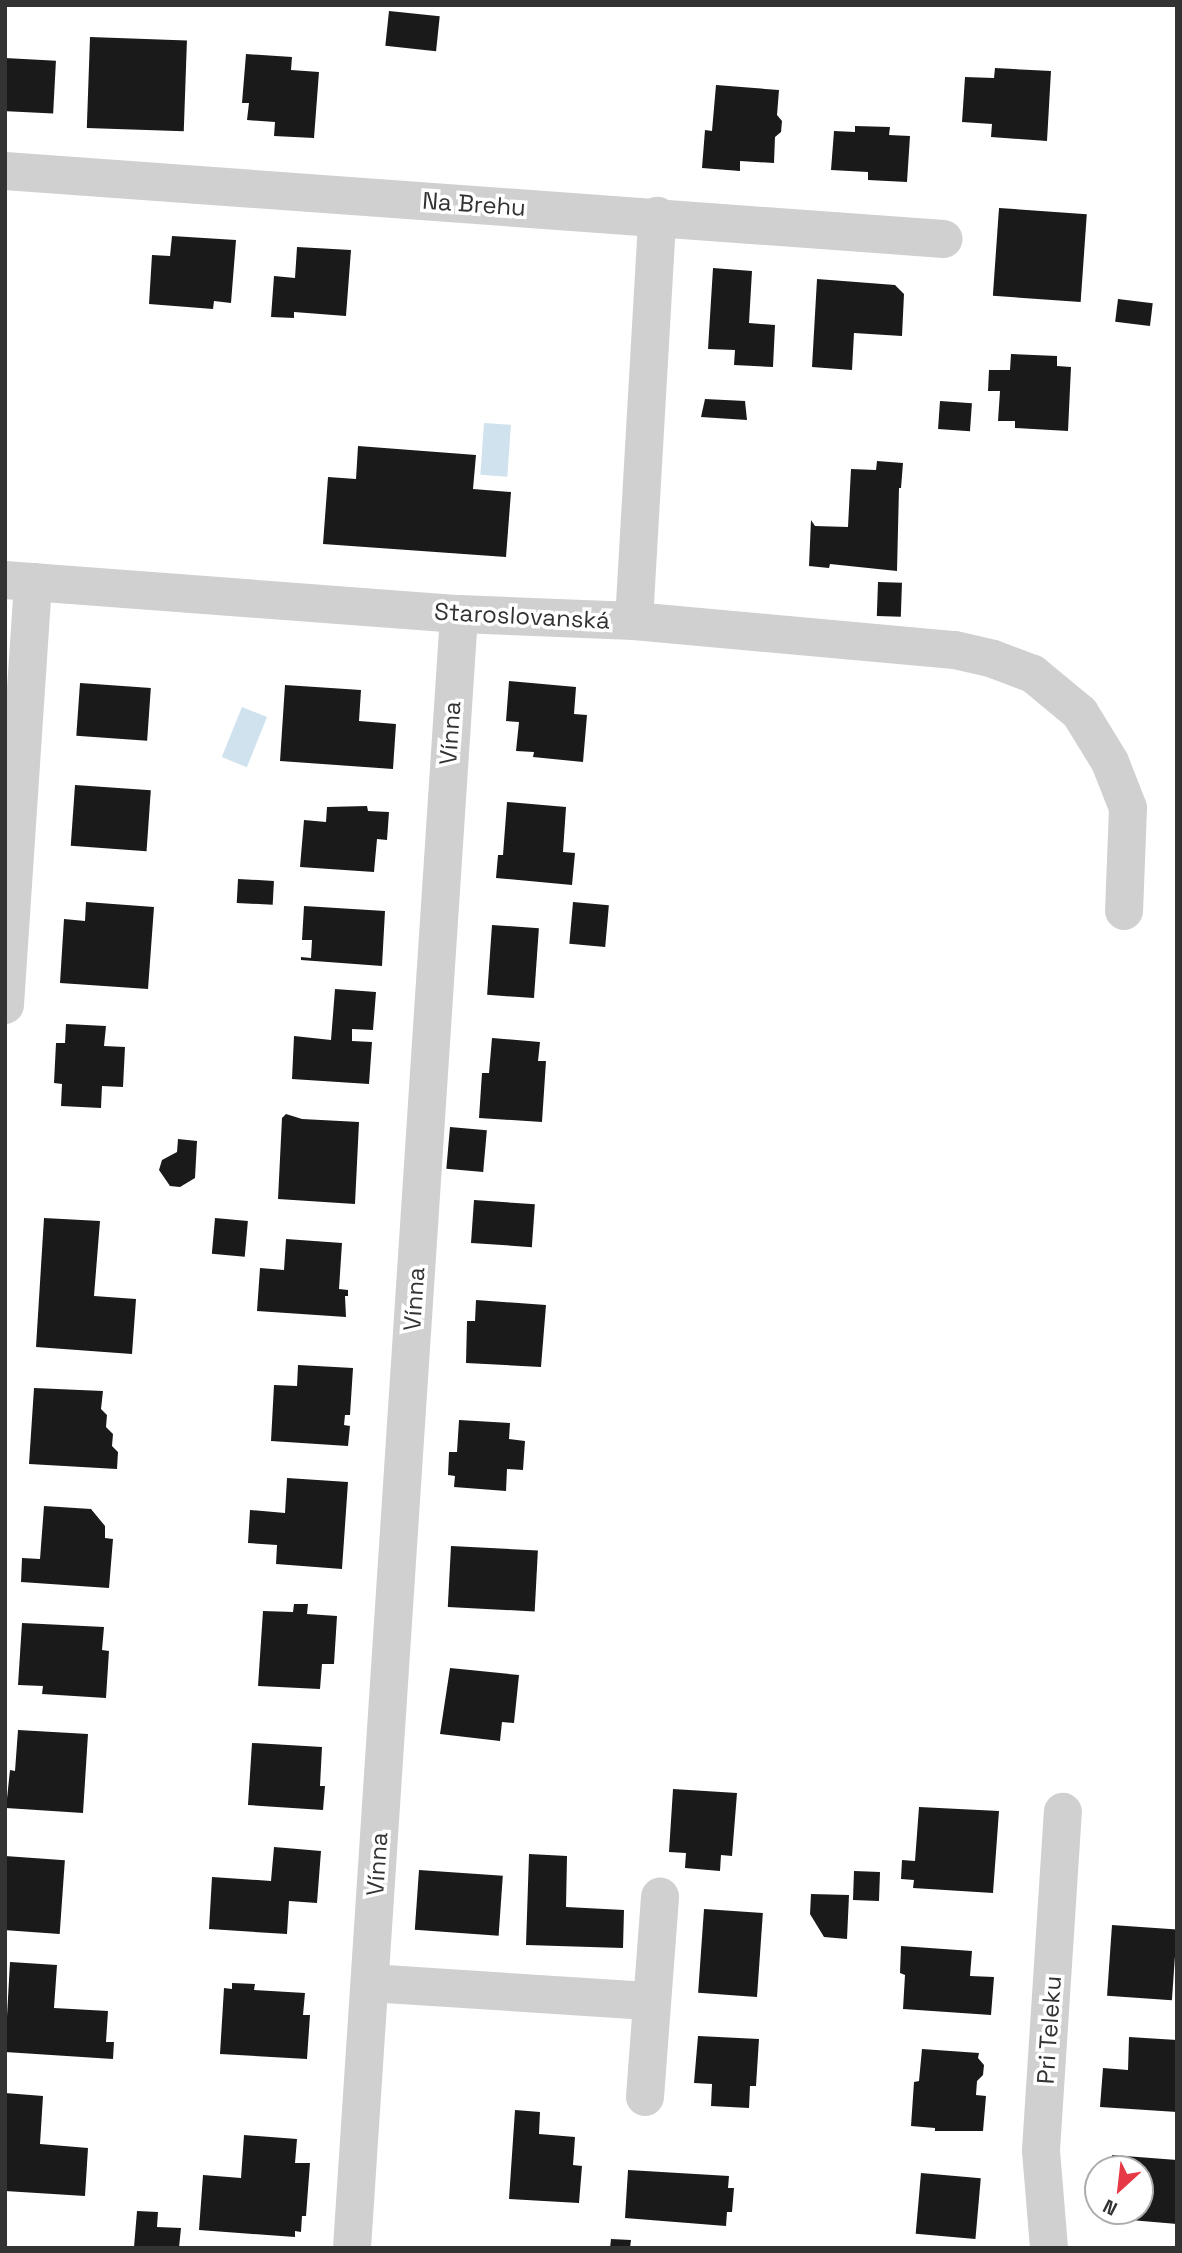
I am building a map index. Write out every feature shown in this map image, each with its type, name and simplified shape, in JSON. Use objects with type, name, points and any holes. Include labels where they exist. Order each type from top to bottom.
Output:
[{"type":"street","name":"Na Brehu","points":[[5,171],[657,216],[944,239]]},
{"type":"street","name":"Staroslovanská","points":[[19,581],[459,614],[634,621],[657,216]]},
{"type":"street","points":[[5,1005],[19,581]]},
{"type":"street","name":"Vínna","points":[[352,2248],[459,614]]},
{"type":"street","points":[[634,621],[955,650],[993,659],[1033,674],[1080,713],[1110,762],[1128,808],[1124,911]]},
{"type":"street","name":"Pri Teleku","points":[[1049,2248],[1041,2150],[1063,1812]]},
{"type":"street","points":[[645,2097],[660,1897]]},
{"type":"street","points":[[370,1983],[651,2001]]},
{"type":"water","points":[[484,423],[511,425],[507,477],[480,475]]},
{"type":"water","points":[[242,707],[267,717],[247,767],[222,757]]},
{"type":"building","points":[[389,11],[440,16],[436,51],[385,46]]},
{"type":"building","points":[[90,37],[187,40],[184,131],[87,128]]},
{"type":"building","points":[[246,54],[292,57],[291,70],[319,72],[314,138],[274,136],[275,122],[247,120],[249,103],[242,103]]},
{"type":"building","points":[[5,58],[56,61],[53,114],[5,111]]},
{"type":"building","points":[[995,68],[1051,71],[1047,141],[991,137],[992,124],[962,122],[965,77],[994,78]]},
{"type":"building","points":[[716,85],[779,90],[777,115],[782,121],[781,132],[775,137],[774,163],[740,161],[740,171],[702,168],[705,130],[712,131]]},
{"type":"building","points":[[855,126],[890,127],[889,135],[910,136],[907,182],[868,180],[868,172],[831,170],[834,131],[855,132]]},
{"type":"building","points":[[999,208],[1087,214],[1081,302],[993,296]]},
{"type":"building","points":[[172,236],[236,240],[231,303],[214,301],[213,309],[149,304],[152,255],[170,256]]},
{"type":"building","points":[[297,247],[351,250],[346,316],[294,312],[294,318],[271,317],[274,276],[295,278]]},
{"type":"building","points":[[713,268],[752,271],[749,323],[775,325],[773,367],[734,365],[735,350],[708,349]]},
{"type":"building","points":[[817,279],[895,285],[904,294],[902,336],[854,333],[852,370],[812,367]]},
{"type":"building","points":[[1118,299],[1153,303],[1150,326],[1115,322]]},
{"type":"building","points":[[1011,354],[1057,356],[1057,366],[1071,367],[1068,431],[1015,428],[1015,421],[998,421],[1000,391],[988,391],[989,370],[1010,370]]},
{"type":"building","points":[[705,399],[745,401],[747,420],[701,417]]},
{"type":"building","points":[[940,401],[972,403],[970,431],[938,429]]},
{"type":"building","points":[[358,446],[476,455],[473,489],[511,492],[506,557],[323,544],[328,477],[356,479]]},
{"type":"building","points":[[877,461],[903,463],[899,488],[897,571],[830,564],[829,568],[809,566],[811,520],[815,526],[848,527],[851,469],[876,470]]},
{"type":"building","points":[[878,582],[902,583],[901,617],[877,616]]},
{"type":"building","points":[[509,681],[576,687],[574,714],[587,715],[583,762],[533,757],[534,752],[516,751],[519,722],[506,721]]},
{"type":"building","points":[[80,683],[151,688],[147,741],[76,736]]},
{"type":"building","points":[[285,685],[361,690],[359,721],[396,724],[393,769],[280,761]]},
{"type":"building","points":[[75,785],[151,790],[147,851],[71,846]]},
{"type":"building","points":[[507,802],[566,807],[563,852],[575,853],[572,885],[496,878],[498,855],[503,855]]},
{"type":"building","points":[[367,806],[368,811],[389,812],[387,840],[377,839],[374,872],[300,867],[304,820],[326,822],[327,807]]},
{"type":"building","points":[[238,879],[274,881],[273,905],[237,903]]},
{"type":"building","points":[[86,902],[154,907],[148,989],[60,983],[64,919],[85,921]]},
{"type":"building","points":[[573,902],[609,905],[605,947],[569,944]]},
{"type":"building","points":[[304,906],[385,911],[382,966],[301,960],[301,957],[311,958],[312,940],[302,940]]},
{"type":"building","points":[[492,925],[539,928],[534,998],[487,995]]},
{"type":"building","points":[[335,989],[376,992],[373,1030],[352,1029],[352,1041],[372,1042],[369,1084],[292,1079],[294,1036],[331,1040]]},
{"type":"building","points":[[66,1024],[106,1026],[104,1046],[125,1047],[123,1087],[102,1086],[101,1108],[61,1106],[62,1084],[54,1083],[56,1043],[65,1043]]},
{"type":"building","points":[[492,1038],[540,1042],[538,1061],[546,1061],[542,1122],[479,1118],[482,1073],[489,1073]]},
{"type":"building","points":[[286,1114],[302,1119],[359,1122],[355,1204],[278,1199],[282,1118]]},
{"type":"building","points":[[450,1127],[487,1130],[483,1172],[446,1169]]},
{"type":"building","points":[[178,1139],[197,1141],[195,1178],[180,1187],[170,1186],[159,1170],[162,1160],[177,1152]]},
{"type":"building","points":[[474,1200],[535,1204],[532,1247],[471,1243]]},
{"type":"building","points":[[44,1218],[100,1221],[94,1296],[136,1299],[132,1354],[36,1347]]},
{"type":"building","points":[[215,1218],[248,1221],[245,1257],[212,1254]]},
{"type":"building","points":[[286,1239],[342,1243],[339,1289],[348,1290],[348,1296],[345,1296],[346,1317],[257,1311],[260,1268],[284,1270]]},
{"type":"building","points":[[476,1300],[546,1305],[541,1367],[466,1363],[467,1321],[475,1321]]},
{"type":"building","points":[[298,1365],[353,1368],[350,1415],[345,1415],[344,1425],[350,1426],[348,1446],[271,1441],[274,1385],[297,1386]]},
{"type":"building","points":[[34,1388],[103,1391],[101,1409],[107,1415],[106,1427],[113,1434],[112,1446],[118,1452],[117,1469],[29,1464]]},
{"type":"building","points":[[459,1420],[510,1423],[509,1439],[525,1441],[523,1470],[507,1469],[506,1491],[454,1487],[455,1476],[448,1475],[449,1452],[457,1452]]},
{"type":"building","points":[[287,1478],[348,1482],[342,1569],[276,1564],[277,1545],[248,1543],[250,1510],[285,1513]]},
{"type":"building","points":[[44,1506],[91,1509],[105,1526],[105,1538],[113,1539],[109,1588],[21,1582],[22,1558],[40,1559]]},
{"type":"building","points":[[451,1546],[538,1551],[535,1611],[448,1607]]},
{"type":"building","points":[[294,1604],[308,1604],[307,1614],[337,1616],[334,1664],[322,1664],[320,1689],[258,1686],[263,1611],[293,1612]]},
{"type":"building","points":[[22,1623],[104,1627],[102,1650],[109,1651],[106,1698],[42,1694],[43,1686],[18,1685]]},
{"type":"building","points":[[450,1668],[519,1675],[514,1723],[502,1722],[500,1741],[440,1734]]},
{"type":"building","points":[[18,1730],[88,1734],[83,1813],[6,1808],[10,1770],[15,1771]]},
{"type":"building","points":[[252,1743],[322,1747],[320,1786],[325,1786],[323,1810],[248,1805]]},
{"type":"building","points":[[673,1789],[737,1793],[732,1856],[721,1855],[720,1871],[685,1868],[686,1853],[669,1852]]},
{"type":"building","points":[[919,1807],[999,1811],[993,1893],[913,1888],[914,1880],[901,1879],[902,1860],[915,1861]]},
{"type":"building","points":[[274,1847],[321,1851],[317,1903],[289,1901],[287,1934],[209,1929],[212,1877],[271,1881]]},
{"type":"building","points":[[529,1854],[567,1856],[566,1907],[624,1910],[623,1948],[526,1945]]},
{"type":"building","points":[[5,1856],[65,1860],[60,1934],[5,1930]]},
{"type":"building","points":[[419,1870],[503,1876],[499,1936],[415,1930]]},
{"type":"building","points":[[854,1871],[880,1872],[879,1901],[853,1900]]},
{"type":"building","points":[[811,1894],[849,1895],[847,1939],[824,1937],[810,1914]]},
{"type":"building","points":[[704,1909],[763,1913],[757,1997],[698,1993]]},
{"type":"building","points":[[1112,1925],[1177,1930],[1172,2000],[1107,1996]]},
{"type":"building","points":[[901,1946],[972,1951],[970,1976],[994,1977],[991,2015],[903,2009],[905,1975],[900,1973]]},
{"type":"building","points":[[10,1962],[57,1965],[54,2008],[108,2011],[106,2042],[114,2042],[113,2059],[5,2052]]},
{"type":"building","points":[[232,1983],[255,1984],[254,1990],[305,1993],[303,2015],[310,2015],[307,2059],[220,2054],[224,1988],[232,1989]]},
{"type":"building","points":[[698,2036],[759,2039],[756,2086],[750,2086],[749,2108],[711,2106],[712,2084],[694,2083]]},
{"type":"building","points":[[1129,2037],[1177,2040],[1177,2112],[1100,2107],[1103,2068],[1128,2070]]},
{"type":"building","points":[[922,2049],[979,2053],[978,2058],[984,2065],[983,2075],[977,2081],[976,2095],[986,2096],[983,2131],[935,2131],[935,2128],[911,2126],[914,2082],[919,2081]]},
{"type":"building","points":[[5,2093],[43,2096],[40,2144],[88,2148],[85,2196],[5,2191]]},
{"type":"building","points":[[515,2110],[540,2112],[539,2134],[575,2137],[573,2165],[582,2166],[579,2203],[509,2199]]},
{"type":"building","points":[[244,2135],[297,2139],[295,2163],[310,2163],[306,2216],[302,2216],[301,2232],[295,2231],[295,2237],[199,2230],[203,2175],[241,2178]]},
{"type":"building","points":[[1154,2158],[1177,2160],[1177,2224],[1154,2222]]},
{"type":"building","points":[[628,2170],[729,2176],[728,2188],[734,2188],[732,2212],[727,2212],[726,2226],[625,2218]]},
{"type":"building","points":[[921,2173],[981,2178],[975,2239],[916,2234]]},
{"type":"building","points":[[137,2211],[158,2212],[157,2227],[181,2228],[179,2248],[134,2247]]},
{"type":"building","points":[[611,2239],[631,2240],[630,2248],[610,2248]]}]
